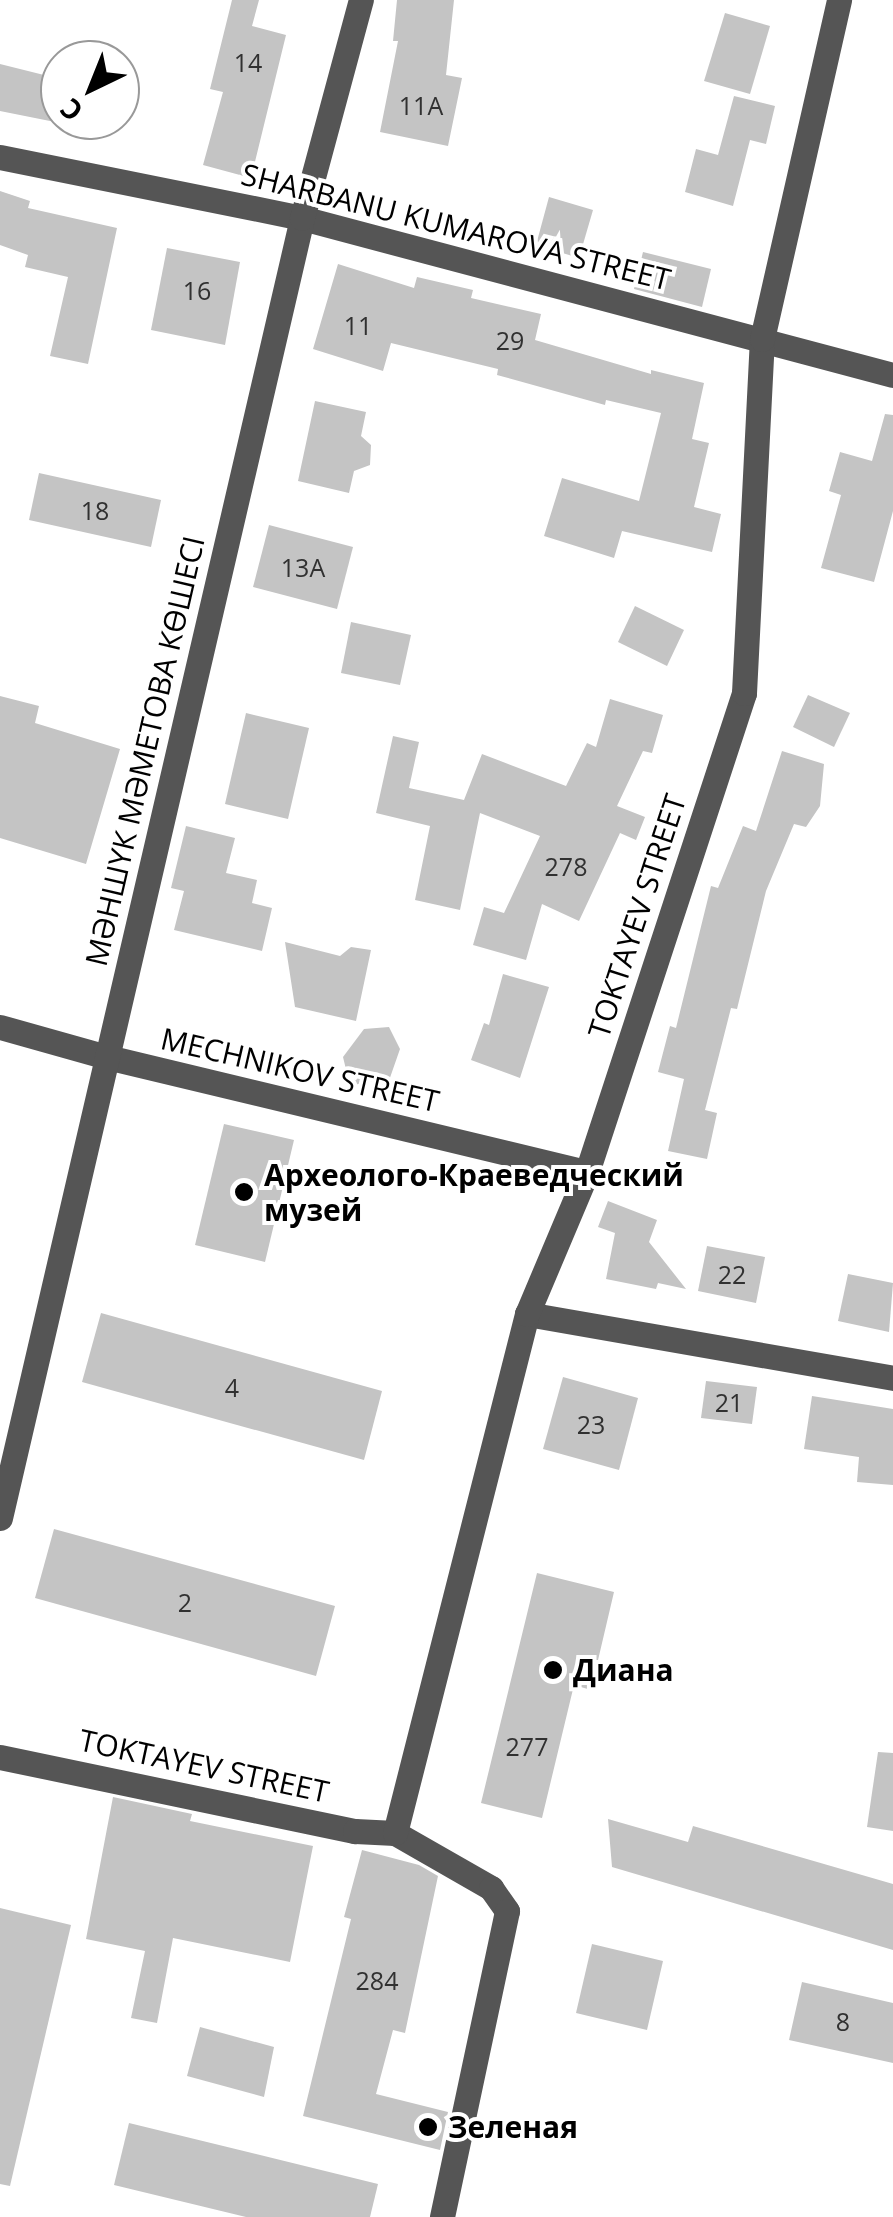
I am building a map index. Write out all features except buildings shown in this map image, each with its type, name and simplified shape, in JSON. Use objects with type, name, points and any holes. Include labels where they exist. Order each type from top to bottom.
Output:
[{"type":"street","name":"МӘНШҮК МӘМЕТОВА КӨШЕСІ","points":[[0,1518],[302,218],[361,0]]},
{"type":"street","name":"TOKTAYEV STREET","points":[[395,1833],[527,1314],[587,1172],[744,693],[762,339],[839,0]]},
{"type":"street","name":"SHARBANU KUMAROVA STREET","points":[[0,157],[302,218],[893,375]]},
{"type":"street","name":"MECHNIKOV STREET","points":[[0,1027],[107,1057],[587,1172]]},
{"type":"street","points":[[527,1314],[893,1378]]},
{"type":"street","name":"TOKTAYEV STREET","points":[[0,1757],[355,1831],[395,1833],[465,1869],[491,1888],[508,1911],[442,2217]]},
{"type":"place","name":"Археолого-Краеведческий музей","points":[[244,1192]]},
{"type":"place","name":"Диана","points":[[553,1670]]},
{"type":"place","name":"Зеленая","points":[[428,2127]]}]
